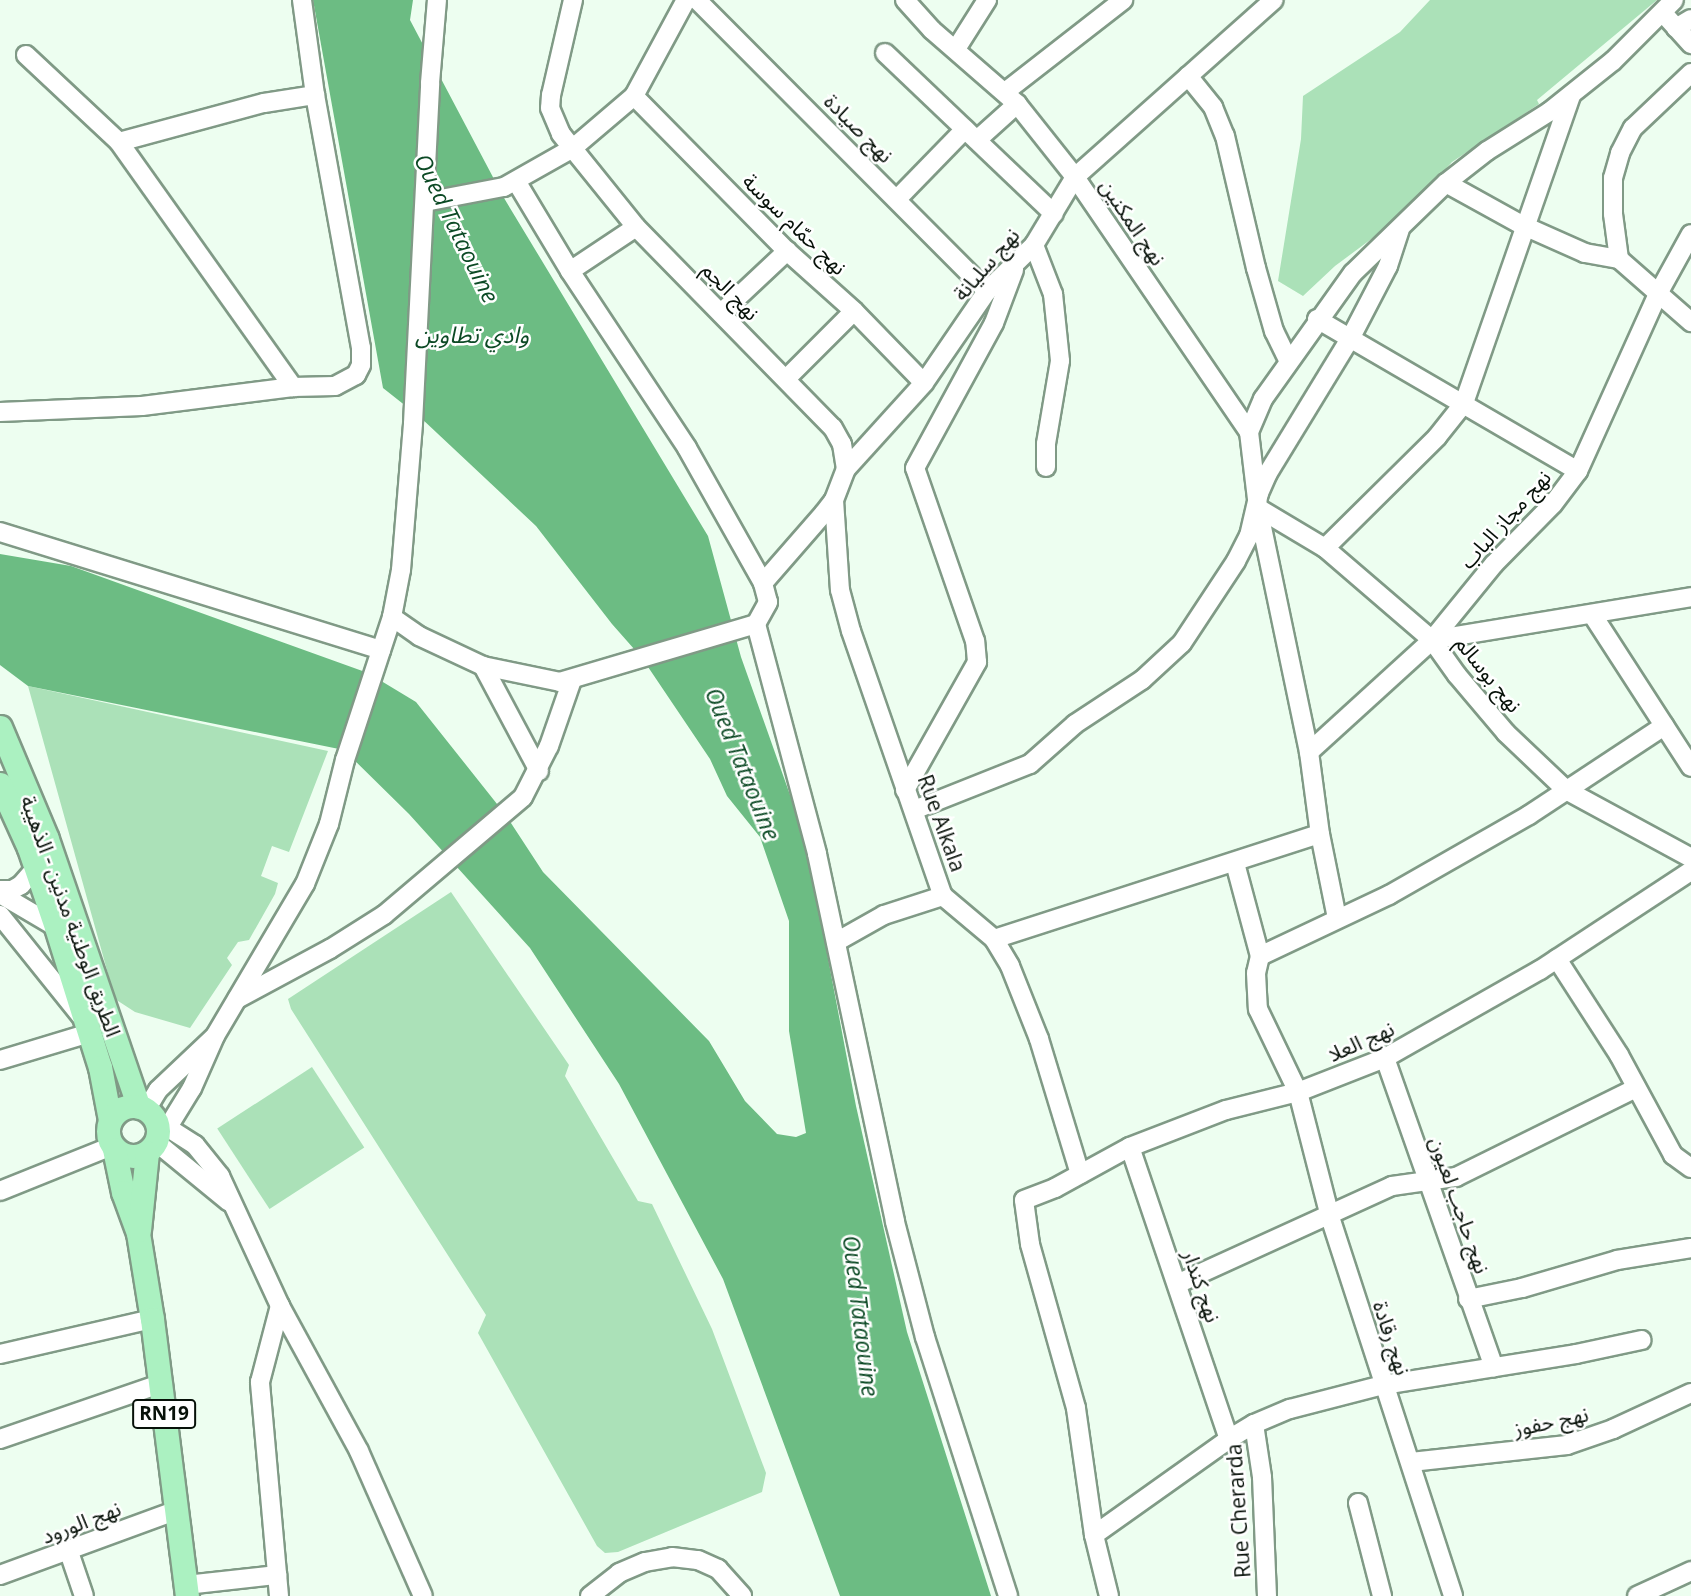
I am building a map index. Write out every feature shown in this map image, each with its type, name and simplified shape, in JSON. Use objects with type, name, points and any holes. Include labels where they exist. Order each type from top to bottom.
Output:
[{"type":"main road","name":"الطريق الوطنية مدنين - الذهيبة","points":[[0,727],[37,852],[65,925],[153,1128],[138,1233]]},
{"type":"main road","name":"الطريق الوطنية مدنين - الذهيبة","points":[[0,784],[37,852]]},
{"type":"main road","name":"الطريق الوطنية مدنين - الذهيبة","points":[[65,925],[110,1120]]},
{"type":"main road","points":[[110,1120],[125,1107],[153,1128],[133,1157],[113,1147]]},
{"type":"main road","name":"RN19","points":[[110,1120],[108,1129],[113,1147]]},
{"type":"main road","name":"الطريق الوطنية مدنين - الذهيبة","points":[[113,1147],[123,1192],[138,1233],[152,1319],[187,1590]]},
{"type":"street","points":[[0,412],[142,406],[293,387],[335,386],[356,375],[361,365],[361,348],[315,95],[302,0]]},
{"type":"street","points":[[153,1128],[192,1088],[215,1036],[304,884],[329,824],[345,760],[392,617],[401,570],[413,423],[430,83],[437,0]]},
{"type":"street","name":"نهج الجم","points":[[573,0],[550,108],[561,134],[636,227],[833,428],[842,444],[846,469]]},
{"type":"street","points":[[425,202],[510,184],[573,148],[634,96],[686,0]]},
{"type":"street","name":"نهج صيادة","points":[[697,0],[898,198],[987,291]]},
{"type":"street","name":"نهج المكنين","points":[[905,0],[932,30],[1011,98],[1075,177],[1249,432],[1258,508],[1309,752],[1320,834],[1337,918]]},
{"type":"street","points":[[956,49],[987,0]]},
{"type":"street","points":[[898,198],[1123,0]]},
{"type":"street","name":"نهج سليانة","points":[[763,583],[834,500],[846,469],[924,383],[987,291],[1016,266],[1034,245],[1075,177],[1274,0]]},
{"type":"street","points":[[1249,432],[1263,399],[1288,360],[1353,273],[1401,230],[1446,183],[1487,150],[1571,94],[1613,61],[1669,7],[1683,23],[1691,44]]},
{"type":"street","points":[[885,53],[1054,214]]},
{"type":"street","points":[[26,55],[120,142],[293,387]]},
{"type":"street","points":[[1619,259],[1613,214],[1614,178],[1620,153],[1633,128],[1691,73]]},
{"type":"street","points":[[1188,76],[1213,107],[1225,136],[1256,268],[1274,331],[1288,360]]},
{"type":"street","points":[[1325,548],[1437,437],[1464,403],[1571,94]]},
{"type":"street","points":[[120,142],[264,103],[315,95]]},
{"type":"street","name":"نهج حمّام سوسة","points":[[634,96],[787,251],[854,311],[924,383]]},
{"type":"street","points":[[1446,183],[1527,227],[1585,253],[1619,259],[1691,321]]},
{"type":"street","points":[[392,617],[419,636],[483,666],[545,680],[572,680],[631,659],[752,626],[768,603],[763,583],[687,447],[510,184]]},
{"type":"street","points":[[570,271],[636,227]]},
{"type":"street","points":[[914,810],[1030,764],[1075,724],[1142,680],[1165,661],[1200,618],[1236,561],[1249,536],[1258,508],[1259,493],[1268,473],[1351,337],[1388,266],[1401,230]]},
{"type":"street","name":"نهج مجاز الباب","points":[[1309,752],[1432,640],[1494,564],[1553,504],[1578,471],[1658,292],[1691,234]]},
{"type":"street","points":[[1034,245],[1053,295],[1060,361],[1046,444],[1046,467]]},
{"type":"street","points":[[721,313],[787,251]]},
{"type":"street","points":[[905,790],[977,662],[975,641],[915,468],[994,323],[1016,266]]},
{"type":"street","points":[[786,379],[854,311]]},
{"type":"street","points":[[1317,319],[1578,471]]},
{"type":"street","name":"Rue Alkala","points":[[834,500],[840,590],[851,631],[943,896],[994,939],[1010,967],[1039,1039],[1080,1174]]},
{"type":"street","name":"نهج بوسالم","points":[[1258,508],[1325,548],[1432,640],[1457,675],[1506,733],[1566,790],[1691,858]]},
{"type":"street","points":[[0,532],[381,650]]},
{"type":"street","points":[[1432,640],[1691,597]]},
{"type":"street","points":[[1592,614],[1691,767]]},
{"type":"street","points":[[752,626],[790,746],[836,942],[895,1222],[925,1337],[1008,1596]]},
{"type":"street","points":[[483,666],[539,771]]},
{"type":"street","points":[[237,999],[330,949],[384,915],[509,811],[523,797],[539,771],[572,680]]},
{"type":"street","points":[[1235,863],[1260,956],[1389,895],[1529,815],[1664,726]]},
{"type":"street","points":[[994,939],[1320,834]]},
{"type":"street","points":[[0,892],[20,885],[37,852]]},
{"type":"street","name":"نهج العلا","points":[[1094,1535],[1076,1408],[1030,1244],[1024,1200],[1130,1147],[1226,1110],[1298,1092],[1385,1058],[1557,959],[1691,871]]},
{"type":"street","points":[[0,892],[65,925]]},
{"type":"street","points":[[836,942],[884,915],[943,896]]},
{"type":"street","points":[[0,915],[88,1029],[0,1060]]},
{"type":"street","name":"نهج رقادة","points":[[1260,956],[1255,984],[1258,1009],[1298,1092],[1329,1217],[1453,1596]]},
{"type":"street","points":[[1557,959],[1619,1055],[1673,1154],[1691,1168]]},
{"type":"street","points":[[153,1128],[159,1090],[215,1036]]},
{"type":"street","name":"نهج حاجب لعيون","points":[[1385,1058],[1494,1367]]},
{"type":"street","points":[[1177,1284],[1253,1247],[1329,1217],[1392,1186],[1456,1177],[1636,1088]]},
{"type":"street","points":[[153,1128],[231,1204],[281,1306],[359,1451],[423,1596]]},
{"type":"street","points":[[0,1191],[113,1147]]},
{"type":"street","name":"نهج كندار","points":[[1130,1147],[1229,1439]]},
{"type":"street","points":[[1468,1299],[1522,1288],[1618,1260],[1691,1248]]},
{"type":"street","points":[[279,1596],[260,1382],[281,1306]]},
{"type":"street","points":[[0,1354],[152,1319]]},
{"type":"street","points":[[1109,1596],[1094,1535],[1254,1424],[1290,1409],[1383,1385],[1642,1340]]},
{"type":"street","points":[[0,1439],[160,1384]]},
{"type":"street","name":"نهج حفوز","points":[[1411,1462],[1567,1445],[1613,1429],[1691,1393]]},
{"type":"street","name":"Rue Cherarda","points":[[1254,1424],[1262,1477],[1267,1596]]},
{"type":"street","points":[[1358,1503],[1382,1596]]},
{"type":"street","name":"نهج الورود","points":[[0,1575],[69,1552],[177,1510]]},
{"type":"street","points":[[69,1552],[84,1596]]},
{"type":"street","points":[[590,1596],[619,1573],[645,1562],[672,1557],[698,1560],[718,1569],[742,1596]]},
{"type":"street","points":[[1637,1596],[1691,1571]]},
{"type":"street","points":[[187,1590],[277,1575]]},
{"type":"shaded area","points":[[1430,0],[1657,0],[1537,100],[1539,104],[1452,162],[1405,214],[1335,266],[1303,296],[1278,281],[1301,139],[1303,96],[1400,32]]},
{"type":"shaded area","points":[[28,686],[328,751],[289,852],[272,846],[261,876],[278,883],[275,894],[249,940],[238,942],[227,958],[232,965],[190,1028],[135,1012],[115,999]]},
{"type":"shaded area","points":[[451,892],[569,1065],[565,1076],[638,1201],[652,1204],[712,1329],[766,1473],[762,1492],[618,1552],[605,1553],[597,1546],[478,1333],[486,1315],[291,1009],[288,999]]},
{"type":"shaded area","points":[[312,1067],[364,1148],[270,1209],[217,1129]]},
{"type":"water","name":"وادي تطاوين","points":[[313,0],[413,0],[410,20],[504,198],[708,536],[741,657],[805,837],[856,1106],[907,1332],[991,1596],[840,1596],[723,1279],[619,1084],[530,948],[409,814],[344,750],[28,686],[0,665],[0,554],[71,566],[368,673],[416,702],[505,814],[543,872],[709,1041],[745,1101],[777,1134],[796,1137],[806,1133],[789,1031],[789,921],[760,837],[727,796],[710,759],[642,658],[612,624],[536,526],[421,418],[383,388]]},
{"type":"water label","name":"Oued Tataouine","points":[[457,228]]},
{"type":"water label","name":"Oued Tataouine","points":[[743,764]]},
{"type":"water label","name":"Oued Tataouine","points":[[861,1316]]}]
